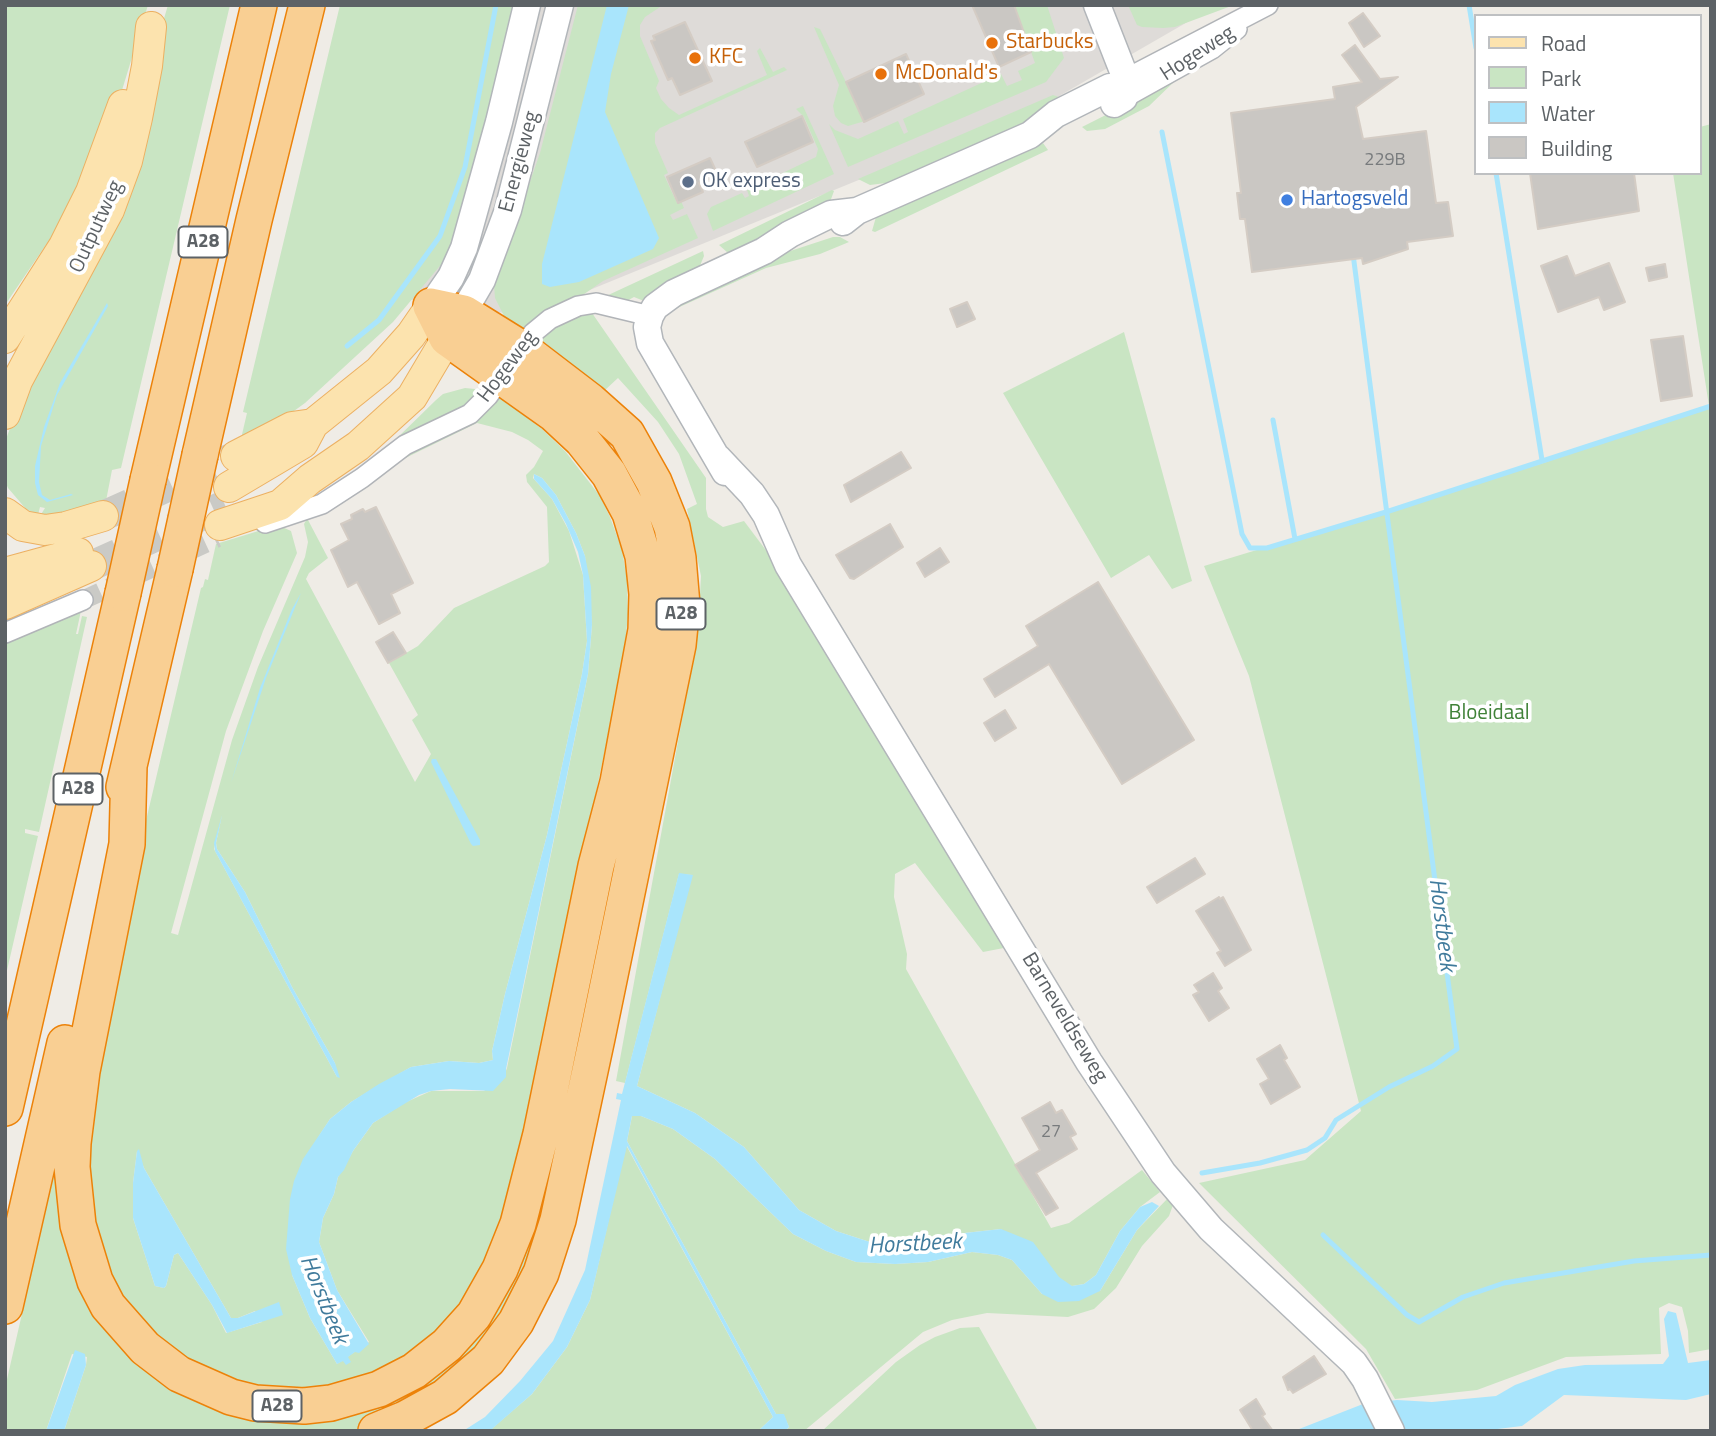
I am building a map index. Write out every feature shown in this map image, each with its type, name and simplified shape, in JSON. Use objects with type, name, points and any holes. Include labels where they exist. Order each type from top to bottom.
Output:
[{"type":"highway","name":"A28","points":[[5,1108],[259,5]]},
{"type":"highway","name":"A28","points":[[5,1306],[254,220],[307,5]]},
{"type":"highway","points":[[431,306],[455,325]]},
{"type":"highway","name":"A28","points":[[376,1431],[405,1419],[444,1397],[488,1360],[516,1322],[541,1273],[558,1220],[678,645],[682,605],[672,527],[654,482],[627,434],[590,401],[512,362],[455,325]]},
{"type":"highway","name":"A28","points":[[129,766],[127,844],[82,1071],[72,1167],[78,1225],[95,1281],[108,1306],[145,1348],[179,1374],[211,1390],[255,1403],[304,1406],[331,1403],[379,1389],[414,1371],[447,1345],[474,1315],[499,1269],[518,1224],[541,1133],[596,866],[618,782],[646,630],[643,556],[630,513],[609,474],[512,362]]},
{"type":"highway","name":"A28","points":[[5,1081],[33,985]]},
{"type":"main road","name":"Outputweg","points":[[5,338],[64,246],[91,192],[155,16]]},
{"type":"main road","name":"Outputweg","points":[[5,414],[27,362],[109,210],[127,161],[138,118],[155,16]]},
{"type":"main road","points":[[223,514],[303,443],[313,424],[379,371],[411,335],[431,306]]},
{"type":"main road","points":[[223,514],[281,483],[310,479],[358,446],[412,397],[455,325]]},
{"type":"main road","points":[[236,456],[292,427],[313,424]]},
{"type":"main road","points":[[5,513],[23,526],[44,530],[66,527],[103,516]]},
{"type":"main road","points":[[6,595],[89,575]]},
{"type":"street","name":"Energieweg","points":[[431,306],[451,277],[464,248],[493,145],[527,5]]},
{"type":"street","name":"Energieweg","points":[[455,325],[481,280],[508,210],[560,5]]},
{"type":"street","points":[[1079,5],[1120,88]]},
{"type":"street","points":[[1097,5],[1120,88]]},
{"type":"street","name":"Hogeweg","points":[[223,514],[294,515],[322,504],[405,445],[470,414],[488,396],[543,323],[584,304],[602,303],[650,316],[654,307],[674,293],[764,251],[790,234],[831,214],[857,211],[1030,135],[1056,114],[1212,49],[1268,5]]},
{"type":"street","name":"Barneveldseweg","points":[[650,316],[648,335],[654,351],[718,458],[739,502],[753,524],[788,565],[1089,1062],[1163,1173],[1211,1229],[1354,1363],[1391,1431]]},
{"type":"street","points":[[5,634],[89,575]]},
{"type":"shaded area","points":[[385,5],[1217,5],[1047,103],[526,316],[384,296]]},
{"type":"green space","points":[[5,5],[148,5],[112,123],[73,205],[5,305]]},
{"type":"green space","points":[[168,5],[230,5],[121,468],[112,470],[105,506],[94,510],[40,516],[45,508],[40,507],[38,515],[26,509],[8,488],[5,481],[6,439],[158,39]]},
{"type":"green space","points":[[340,5],[515,5],[457,229],[444,261],[393,322],[305,403],[276,424],[240,443],[247,413],[243,412]]},
{"type":"green space","points":[[578,5],[663,5],[645,17],[640,25],[640,36],[659,81],[656,88],[661,99],[679,115],[767,75],[757,51],[760,48],[773,72],[784,67],[787,70],[660,128],[655,133],[655,143],[668,173],[664,175],[677,203],[681,201],[684,208],[670,215],[673,220],[687,214],[698,238],[603,281],[525,335],[505,318],[495,298],[494,285],[540,153]]},
{"type":"green space","points":[[1014,5],[1047,5],[1064,58],[1046,82],[848,167],[829,124],[835,130],[858,139],[898,121],[904,134],[908,132],[903,119],[1001,74],[1007,86],[1022,80],[1018,71],[1035,63]]},
{"type":"green space","points":[[1128,5],[1234,5],[1175,27],[1163,28],[1137,25]]},
{"type":"green space","points":[[814,27],[820,29],[865,121],[848,126],[835,116],[833,106],[839,85]]},
{"type":"green space","points":[[1177,79],[1149,106],[1105,129],[1087,131],[1082,127]]},
{"type":"green space","points":[[1053,95],[1059,97],[1062,106],[886,183],[870,185],[858,179]]},
{"type":"green space","points":[[803,106],[834,174],[713,231],[707,214],[711,207],[742,193],[745,198],[749,196],[747,190],[816,157],[818,149],[804,117],[796,109]]},
{"type":"green space","name":"Bloeidaal","points":[[1711,124],[1711,1349],[1689,1353],[1688,1331],[1682,1307],[1669,1303],[1659,1308],[1661,1354],[1566,1357],[1477,1390],[1395,1399],[1366,1349],[1199,1183],[1305,1160],[1361,1111],[1249,676],[1204,566],[1543,463],[1709,406],[1673,175],[1702,175],[1702,126]]},
{"type":"green space","points":[[1043,143],[1048,150],[875,232],[872,231],[876,217]]},
{"type":"green space","points":[[834,191],[830,202],[734,253],[728,253],[719,245]]},
{"type":"green space","points":[[833,237],[849,242],[820,254],[766,268],[675,309],[679,301],[775,256]]},
{"type":"green space","points":[[703,251],[704,256],[699,268],[644,301],[634,297],[623,303],[604,297]]},
{"type":"green space","points":[[585,312],[592,313],[706,478],[708,517],[723,527],[744,521],[774,561],[1009,947],[983,952],[915,863],[895,874],[894,897],[907,954],[906,969],[1051,1228],[1069,1223],[1142,1170],[1160,1192],[1140,1207],[1120,1231],[1096,1275],[1084,1284],[1065,1284],[1001,1229],[873,1243],[836,1231],[799,1210],[744,1147],[695,1113],[637,1086],[692,875],[679,874],[625,1083],[616,1081],[698,632],[701,576],[687,509],[697,504],[679,454],[658,422],[618,378],[604,391],[534,341],[547,327]]},
{"type":"green space","points":[[1124,332],[1192,581],[1172,589],[1149,555],[1111,578],[1003,393]]},
{"type":"green space","points":[[465,388],[485,390],[482,395],[330,493],[316,497],[371,460],[443,394]]},
{"type":"green space","points":[[496,394],[542,429],[565,451],[600,496],[622,550],[627,579],[628,615],[624,655],[524,1140],[502,1223],[473,1288],[443,1328],[402,1360],[357,1381],[308,1390],[263,1388],[232,1381],[187,1360],[162,1342],[121,1296],[113,1282],[96,1239],[87,1161],[99,1078],[97,1074],[144,829],[201,588],[205,579],[208,580],[216,544],[278,525],[291,531],[297,553],[263,631],[226,731],[171,933],[178,935],[232,740],[258,667],[305,557],[308,542],[304,524],[308,517],[332,506],[308,520],[328,558],[309,573],[306,579],[415,782],[431,754],[412,720],[418,715],[389,663],[418,646],[454,608],[549,562],[547,507],[527,482],[526,475],[543,451],[528,440],[512,432],[477,423],[387,467]],"holes":[[[534,474],[542,478],[556,495],[585,556],[592,625],[588,674],[507,1068],[504,1076],[484,1091],[431,1091],[404,1103],[373,1123],[338,1177],[323,1218],[319,1242],[337,1290],[369,1342],[337,1364],[310,1318],[292,1275],[319,1136],[330,1119],[351,1102],[411,1067],[449,1061],[479,1063],[493,1060],[492,1051],[505,994],[547,835],[587,641],[583,575],[569,531],[552,499],[533,478]],[[222,815],[217,849],[245,892],[292,987],[335,1063],[337,1077],[214,849]],[[137,1151],[144,1168],[231,1318],[255,1311],[262,1322],[226,1333],[212,1305],[178,1253],[174,1255],[166,1286],[155,1286],[133,1218]]]},
{"type":"green space","points":[[82,606],[76,634],[82,616],[87,617],[39,832],[25,829],[25,833],[38,836],[5,979],[5,640]]},
{"type":"green space","points":[[612,920],[557,1195],[486,1351],[359,1431],[64,1431],[87,1357],[72,1354],[46,1431],[5,1431],[5,1388],[59,1152],[93,1292],[247,1407],[440,1359],[546,1129]]},
{"type":"green space","points":[[632,1116],[641,1116],[673,1129],[715,1159],[793,1234],[826,1251],[856,1262],[895,1264],[928,1262],[972,1252],[998,1255],[1012,1260],[1042,1294],[1100,1291],[1137,1230],[1170,1196],[1173,1205],[1169,1216],[1142,1246],[1116,1288],[1094,1309],[1068,1317],[987,1313],[952,1320],[923,1332],[804,1431],[785,1431],[789,1427],[783,1414],[776,1414],[627,1141]]},
{"type":"green space","points":[[626,1145],[773,1417],[758,1431],[489,1431],[532,1394],[567,1347],[590,1300]]},
{"type":"green space","points":[[979,1327],[1038,1431],[822,1431],[896,1362],[920,1345],[960,1328]]},
{"type":"water","points":[[607,5],[629,5],[611,74],[605,112],[659,238],[653,249],[579,282],[550,287],[542,284],[542,264]]},
{"type":"water","points":[[107,303],[108,306],[57,395],[41,446],[39,482],[42,495],[50,500],[73,495],[47,502],[38,495],[35,483],[35,466],[44,427],[60,383]]},
{"type":"water","points":[[534,474],[542,478],[556,495],[585,556],[591,587],[592,625],[588,674],[506,1077],[493,1091],[450,1089],[419,1095],[373,1123],[353,1151],[338,1177],[323,1218],[319,1242],[337,1290],[369,1344],[359,1353],[355,1352],[348,1357],[351,1362],[346,1365],[343,1361],[337,1364],[310,1318],[292,1275],[286,1249],[294,1181],[303,1159],[330,1119],[379,1084],[411,1067],[449,1061],[479,1063],[493,1060],[492,1051],[505,994],[547,835],[587,641],[583,575],[578,552],[552,499],[534,479]]},
{"type":"water","points":[[301,593],[266,678],[231,783],[260,688]]},
{"type":"water","points":[[436,759],[480,840],[480,845],[471,844],[431,762]]},
{"type":"water","points":[[222,815],[217,849],[245,892],[292,987],[335,1063],[340,1078],[337,1077],[215,851],[214,843]]},
{"type":"water","points":[[679,873],[693,875],[637,1086],[695,1113],[744,1147],[799,1210],[836,1231],[873,1243],[1001,1229],[1033,1242],[1059,1277],[1072,1286],[1084,1284],[1096,1275],[1120,1231],[1140,1207],[1152,1202],[1159,1206],[1137,1230],[1100,1291],[1079,1301],[1058,1302],[1042,1294],[1012,1260],[998,1255],[972,1252],[928,1262],[895,1264],[856,1262],[826,1251],[793,1234],[715,1159],[673,1129],[641,1116],[632,1116],[627,1141],[776,1414],[784,1414],[789,1427],[785,1431],[758,1431],[773,1417],[627,1146],[590,1300],[567,1347],[532,1394],[492,1429],[463,1431],[485,1417],[553,1341],[585,1270],[621,1100],[616,1099],[617,1093],[622,1094]]},
{"type":"water","points":[[139,1149],[144,1168],[231,1318],[238,1318],[279,1302],[283,1315],[227,1333],[178,1253],[174,1255],[166,1286],[155,1286],[133,1218],[133,1183]]},
{"type":"water","points":[[1668,1311],[1676,1313],[1688,1363],[1711,1360],[1711,1394],[1686,1400],[1564,1395],[1522,1426],[1481,1431],[1294,1431],[1363,1404],[1397,1400],[1432,1402],[1496,1396],[1515,1385],[1558,1369],[1585,1365],[1663,1364],[1669,1356],[1664,1319]]},
{"type":"water","points":[[75,1350],[85,1354],[86,1365],[64,1431],[46,1431]]},
{"type":"building","points":[[972,5],[1014,5],[1031,52],[999,67]]},
{"type":"building","points":[[1363,13],[1380,36],[1364,47],[1349,23]]},
{"type":"building","points":[[685,22],[712,81],[680,95],[672,78],[668,80],[651,41],[655,40],[653,36]]},
{"type":"building","points":[[1355,45],[1380,79],[1398,77],[1356,107],[1363,139],[1426,131],[1436,203],[1448,202],[1453,236],[1407,242],[1408,249],[1363,264],[1362,258],[1252,272],[1245,219],[1240,219],[1237,193],[1241,193],[1231,113],[1335,99],[1333,87],[1362,82],[1342,55]]},
{"type":"building","points":[[906,54],[924,94],[864,122],[846,82]]},
{"type":"building","points":[[802,116],[813,142],[757,167],[745,142]]},
{"type":"building","points":[[710,158],[718,175],[699,183],[703,192],[678,203],[667,177]]},
{"type":"building","points":[[1530,175],[1634,175],[1639,211],[1538,229]]},
{"type":"building","points":[[1567,256],[1575,276],[1609,263],[1625,302],[1604,310],[1599,297],[1558,312],[1541,266]]},
{"type":"building","points":[[1665,264],[1667,277],[1649,281],[1646,268]]},
{"type":"building","points":[[967,302],[975,319],[957,327],[950,309]]},
{"type":"building","points":[[1683,336],[1692,396],[1661,401],[1651,340]]},
{"type":"building","points":[[901,452],[911,468],[851,502],[844,485]]},
{"type":"building","points":[[376,507],[413,583],[391,594],[400,613],[379,624],[357,582],[348,587],[331,550],[349,540],[341,524],[363,509],[365,512]]},
{"type":"building","points":[[890,524],[903,547],[854,579],[850,578],[836,555]]},
{"type":"building","points":[[940,548],[949,562],[925,577],[917,563]]},
{"type":"building","points":[[1098,582],[1194,740],[1122,784],[1049,664],[995,697],[984,679],[1038,646],[1026,626]]},
{"type":"building","points":[[393,632],[406,653],[388,663],[376,642]]},
{"type":"building","points":[[1005,710],[1016,728],[995,741],[984,723]]},
{"type":"building","points":[[1195,858],[1205,874],[1157,903],[1147,887]]},
{"type":"building","points":[[1223,897],[1251,950],[1225,966],[1217,953],[1221,951],[1196,911]]},
{"type":"building","points":[[1213,973],[1222,988],[1218,991],[1229,1008],[1209,1021],[1193,995],[1199,992],[1194,985]]},
{"type":"building","points":[[1280,1045],[1287,1058],[1284,1060],[1300,1087],[1271,1104],[1260,1084],[1269,1079],[1257,1059]]},
{"type":"building","points":[[1050,1102],[1056,1113],[1062,1110],[1076,1134],[1070,1137],[1077,1149],[1036,1173],[1058,1208],[1046,1215],[1015,1165],[1040,1150],[1022,1118]]},
{"type":"building","points":[[1314,1356],[1326,1374],[1293,1393],[1288,1390],[1283,1377]]},
{"type":"building","points":[[1256,1399],[1265,1414],[1262,1416],[1273,1431],[1253,1431],[1240,1410]]},
{"type":"waterway","points":[[347,346],[379,320],[440,236],[465,167],[496,5]]},
{"type":"waterway","points":[[1469,5],[1474,36]]},
{"type":"waterway","points":[[1162,132],[1242,534],[1250,548],[1267,548],[1386,512],[1711,406]]},
{"type":"waterway","points":[[1496,175],[1542,460]]},
{"type":"waterway","name":"Horstbeek","points":[[1202,1173],[1260,1163],[1307,1150],[1325,1138],[1336,1120],[1389,1087],[1433,1066],[1457,1049],[1353,254]]},
{"type":"waterway","points":[[1273,420],[1295,539]]},
{"type":"waterway","points":[[1323,1235],[1407,1315],[1419,1322],[1463,1297],[1504,1283],[1634,1261],[1711,1255]]},
{"type":"tunnel","points":[[103,516],[236,456]]},
{"type":"tunnel","points":[[91,566],[225,505]]},
{"type":"tunnel","points":[[83,600],[217,538]]},
{"type":"place","name":"Starbucks","points":[[992,43]]},
{"type":"place","name":"KFC","points":[[695,58]]},
{"type":"place","name":"McDonald's","points":[[881,74]]},
{"type":"place","name":"OK express","points":[[688,182]]},
{"type":"place","name":"Hartogsveld","points":[[1287,200]]}]
